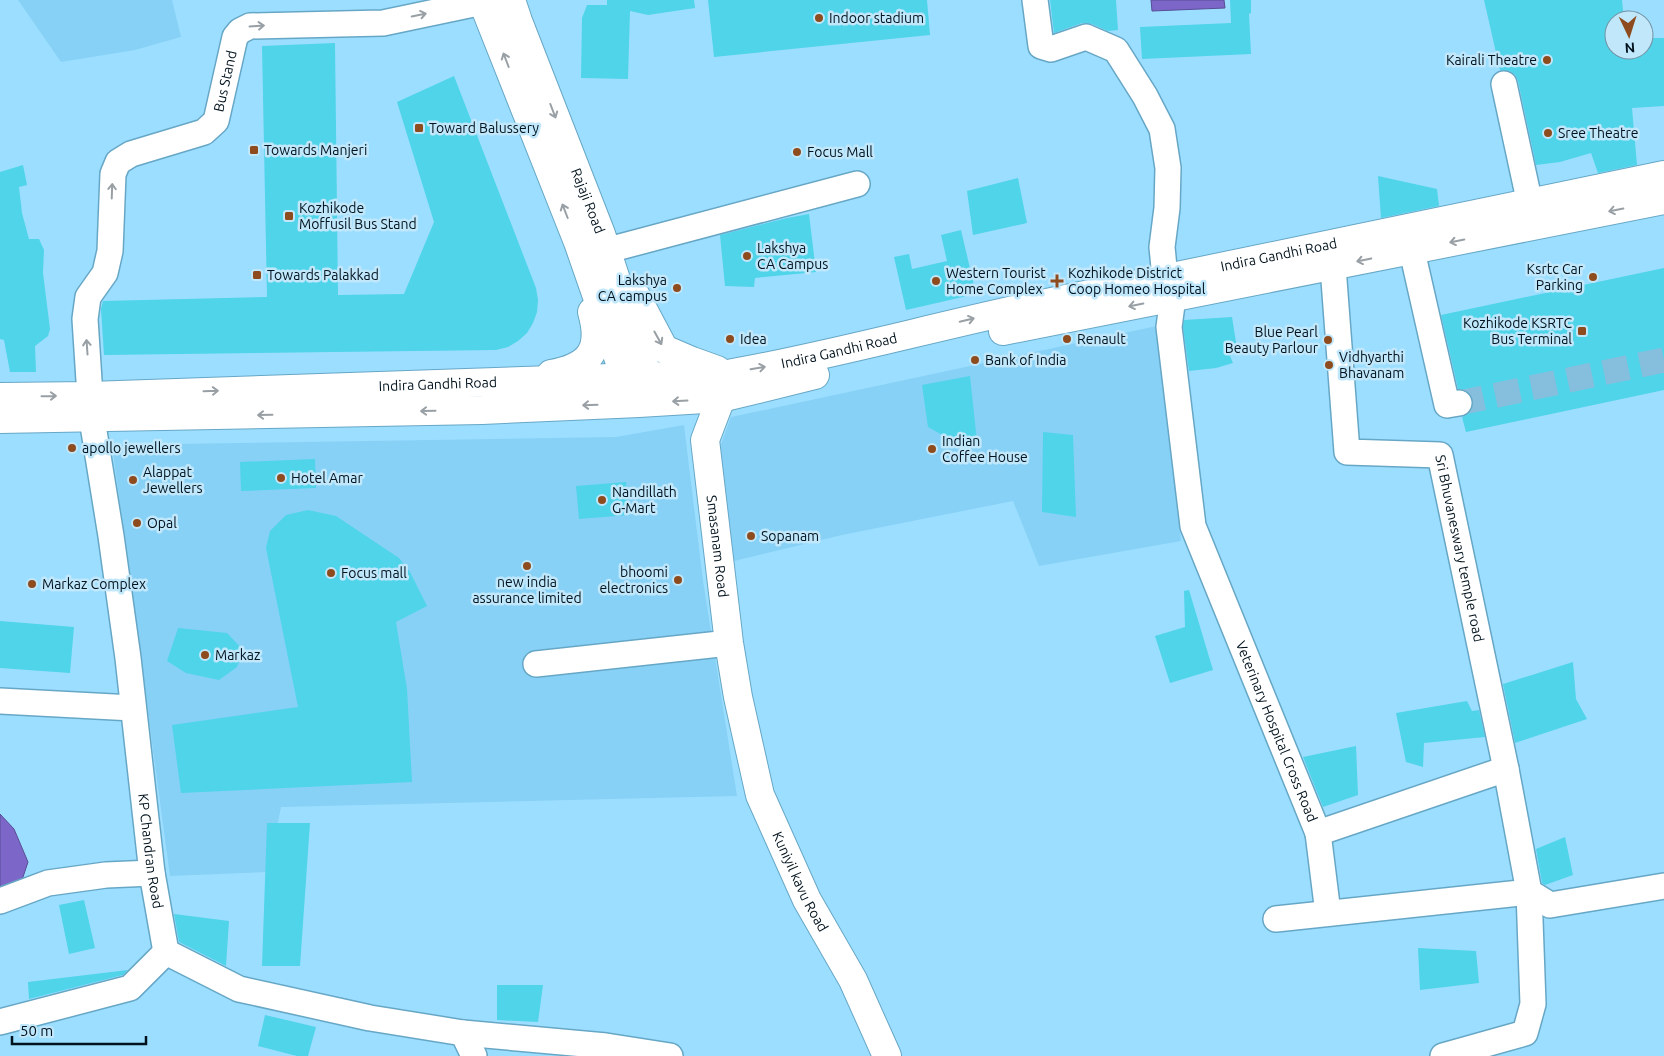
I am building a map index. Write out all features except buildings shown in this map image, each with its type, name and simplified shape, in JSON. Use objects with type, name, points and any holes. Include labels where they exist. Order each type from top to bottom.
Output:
[{"type":"main road","name":"Rajaji Road","points":[[511,0],[597,242],[636,377],[639,403]]},
{"type":"main road","points":[[483,1],[597,242],[664,349],[692,362],[725,386]]},
{"type":"main road","name":"Indira Gandhi Road","points":[[1169,288],[1530,204],[1664,175]]},
{"type":"main road","name":"Indira Gandhi Road","points":[[0,397],[91,407],[482,410],[639,403],[725,386],[796,361],[993,314],[1169,288],[1333,267],[1664,200]]},
{"type":"main road","points":[[522,380],[572,369],[584,361],[595,348],[596,327],[587,292],[597,242]]},
{"type":"main road","name":"Indira Gandhi Road","points":[[0,419],[91,407],[522,380],[636,377],[725,386]]},
{"type":"main road","name":"Smasanam Road","points":[[725,386],[705,440],[729,643],[738,697]]},
{"type":"main road","name":"Kuniyil kavu Road","points":[[738,697],[760,795],[807,900],[853,980],[887,1056]]},
{"type":"street","name":"Veterinary Hospital Cross Road","points":[[1035,0],[1041,46],[1052,49],[1086,37],[1116,50],[1145,96],[1162,129],[1168,168],[1167,208],[1162,247],[1169,288],[1169,327],[1193,526],[1318,833],[1506,769]]},
{"type":"street","name":"Bus Stand","points":[[91,407],[85,319],[88,297],[105,273],[110,251],[113,174],[118,162],[131,154],[204,132],[216,121],[235,37],[240,31],[250,26],[383,23],[483,1]]},
{"type":"street","points":[[1504,84],[1530,204]]},
{"type":"street","points":[[597,242],[857,184]]},
{"type":"street","points":[[1412,250],[1447,405],[1459,403]]},
{"type":"street","name":"Sri Bhuvaneswary temple road","points":[[1333,267],[1347,452],[1440,455],[1506,769]]},
{"type":"street","name":"KP Chandran Road","points":[[91,407],[128,658],[152,873],[166,952]]},
{"type":"street","points":[[536,664],[729,643]]},
{"type":"street","points":[[0,701],[133,708]]},
{"type":"street","points":[[1443,1056],[1525,1044],[1534,1004],[1529,892],[1506,769]]},
{"type":"street","points":[[1318,833],[1328,913]]},
{"type":"street","points":[[0,900],[48,883],[106,875],[152,873]]},
{"type":"street","points":[[1276,919],[1529,892],[1550,905],[1664,886]]},
{"type":"street","points":[[0,1022],[130,988],[166,952],[239,989],[370,1018],[463,1033],[606,1046],[670,1056]]},
{"type":"street","points":[[463,1033],[474,1056]]},
{"type":"shaded area","points":[[18,0],[172,0],[181,37],[135,50],[61,62]]},
{"type":"shaded area","points":[[1151,0],[1224,0],[1225,8],[1152,11]]},
{"type":"shaded area","points":[[1157,326],[1181,541],[1039,566],[1013,501],[842,535],[730,562],[716,458],[731,417]]},
{"type":"shaded area","points":[[684,425],[703,581],[737,796],[281,807],[268,872],[170,876],[112,445],[616,437]]},
{"type":"shaded area","points":[[0,814],[14,829],[28,862],[21,883],[0,892]]},
{"type":"tunnel","points":[[1459,403],[1664,360]]},
{"type":"place","name":"Indoor stadium","points":[[819,18]]},
{"type":"place","name":"Kairali Theatre","points":[[1547,60]]},
{"type":"place","name":"Toward Balussery","points":[[419,128]]},
{"type":"place","name":"Sree Theatre","points":[[1548,133]]},
{"type":"place","name":"Towards Manjeri","points":[[254,150]]},
{"type":"place","name":"Focus Mall","points":[[797,152]]},
{"type":"place","name":"Kozhikode Moffusil Bus Stand","points":[[289,216]]},
{"type":"place","name":"Lakshya CA Campus","points":[[747,256]]},
{"type":"place","name":"Towards Palakkad","points":[[257,275]]},
{"type":"place","name":"Ksrtc Car Parking","points":[[1593,277]]},
{"type":"place","name":"Western Tourist Home Complex","points":[[936,281]]},
{"type":"place","name":"Kozhikode District Coop Homeo Hospital","points":[[1057,281]]},
{"type":"place","name":"Lakshya CA campus","points":[[677,288]]},
{"type":"place","name":"Kozhikode KSRTC Bus Terminal","points":[[1582,331]]},
{"type":"place","name":"Idea","points":[[730,339]]},
{"type":"place","name":"Renault","points":[[1067,339]]},
{"type":"place","name":"Blue Pearl Beauty Parlour","points":[[1328,340]]},
{"type":"place","name":"Bank of India","points":[[975,360]]},
{"type":"place","name":"Vidhyarthi Bhavanam","points":[[1329,365]]},
{"type":"place","name":"apollo jewellers","points":[[72,448]]},
{"type":"place","name":"Indian Coffee House","points":[[932,449]]},
{"type":"place","name":"Hotel Amar","points":[[281,478]]},
{"type":"place","name":"Alappat Jewellers","points":[[133,480]]},
{"type":"place","name":"Nandillath G-Mart","points":[[602,500]]},
{"type":"place","name":"Opal","points":[[137,523]]},
{"type":"place","name":"Sopanam","points":[[751,536]]},
{"type":"place","name":"new india assurance limited","points":[[527,566]]},
{"type":"place","name":"Focus mall","points":[[331,573]]},
{"type":"place","name":"bhoomi electronics","points":[[678,580]]},
{"type":"place","name":"Markaz Complex","points":[[32,584]]},
{"type":"place","name":"Markaz","points":[[205,655]]}]
